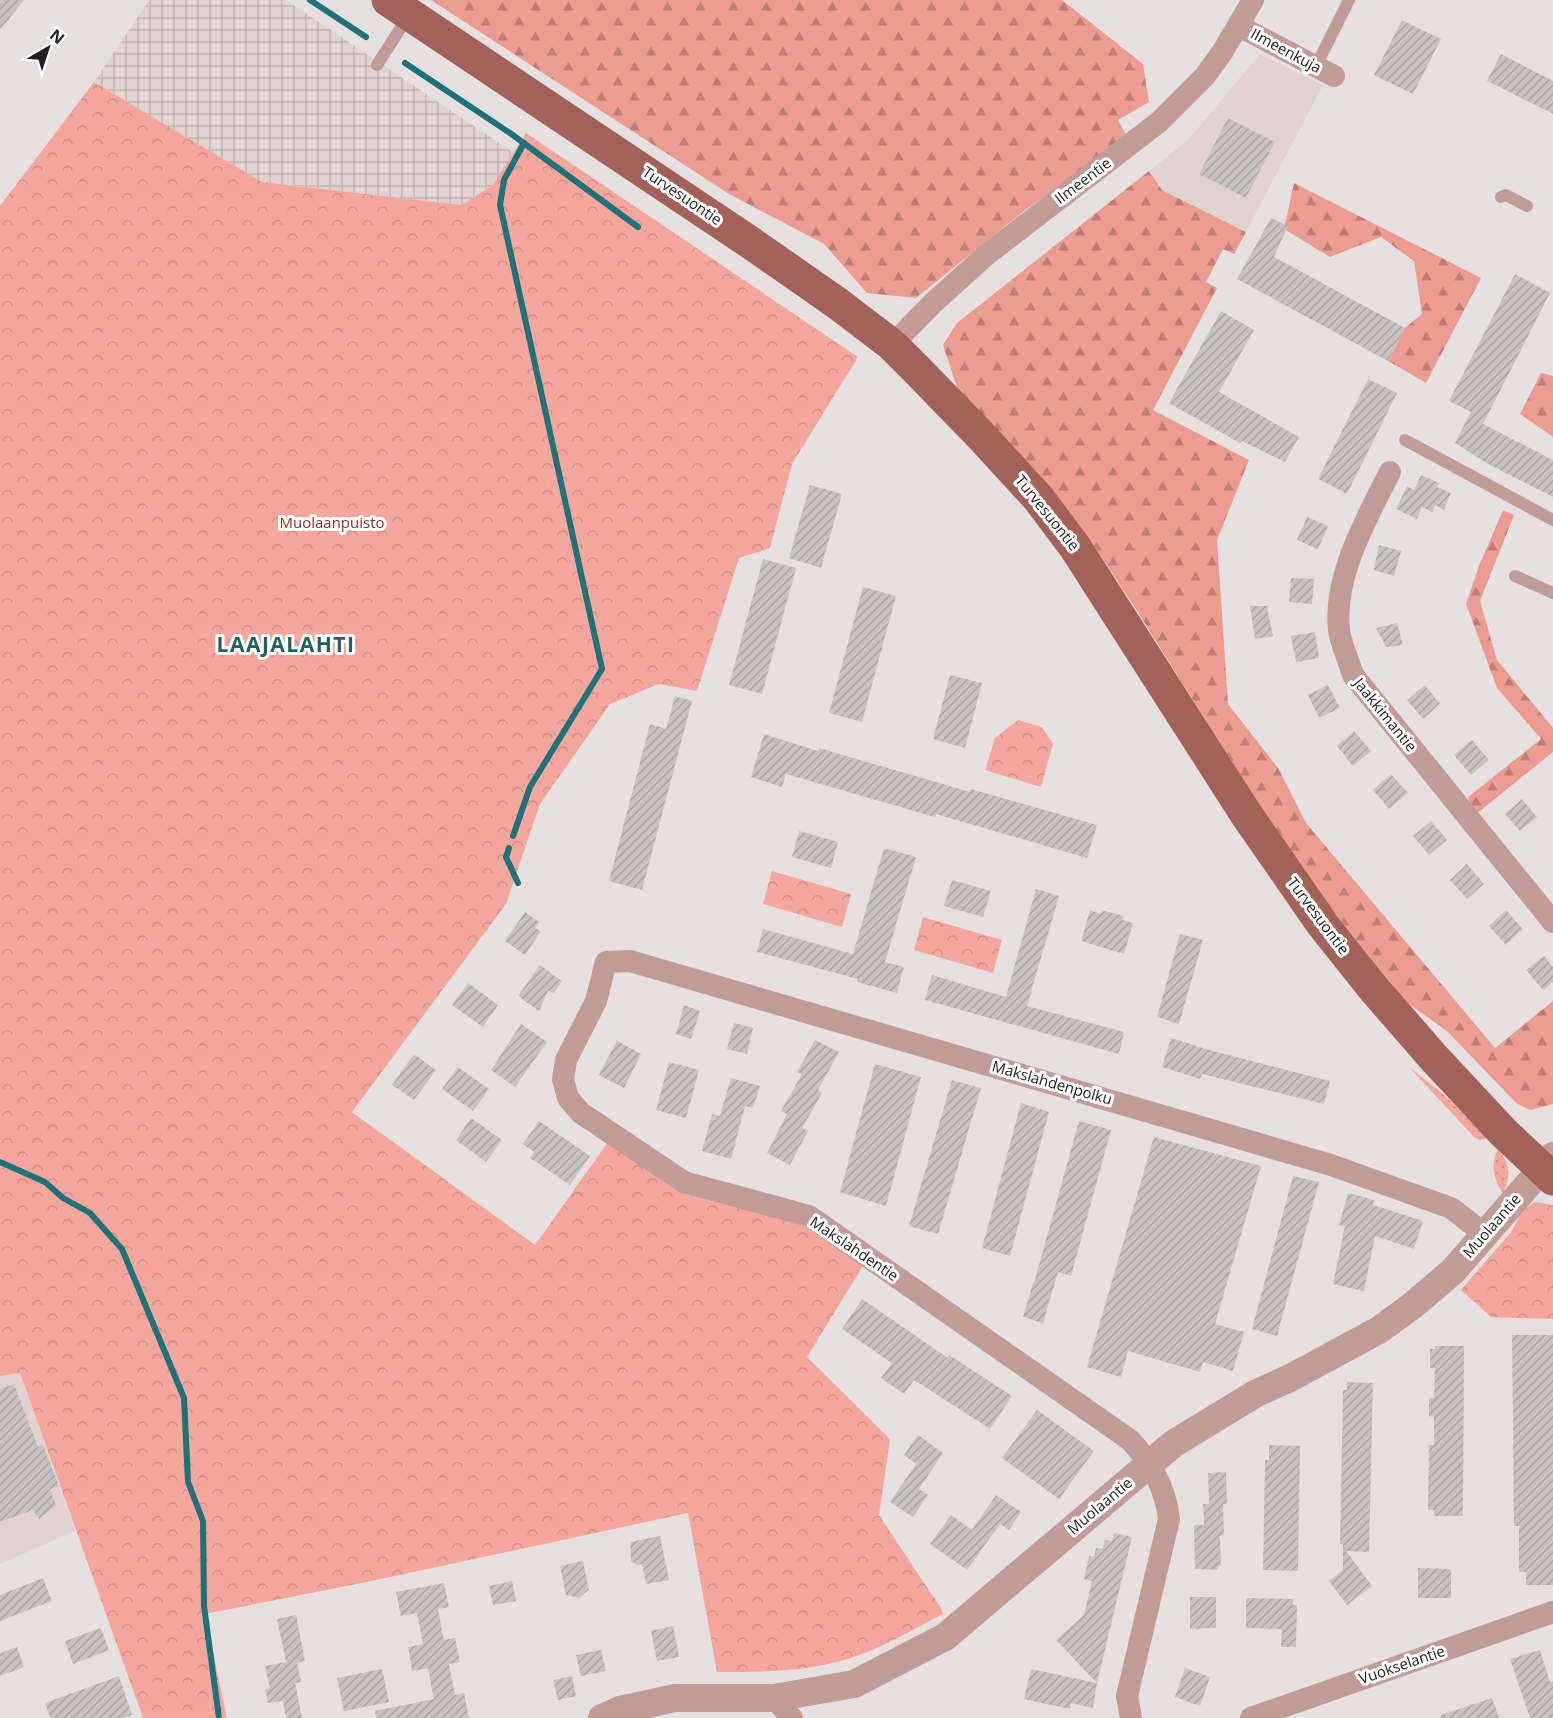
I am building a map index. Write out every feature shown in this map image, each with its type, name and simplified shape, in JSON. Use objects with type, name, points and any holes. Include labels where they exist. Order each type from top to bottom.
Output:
[{"type":"main road","name":"Turvesuontie","points":[[399,7],[748,241],[837,303],[892,345],[984,439],[1039,500],[1075,547],[1246,814],[1323,925],[1374,989],[1504,1133],[1549,1168]]},
{"type":"street","name":"Ilmeentie","points":[[892,345],[933,303],[985,256],[1159,122],[1205,76],[1239,26],[1252,0]]},
{"type":"street","name":"Ilmeenkuja","points":[[1239,26],[1325,71]]},
{"type":"street","name":"Jaakkimantie","points":[[1390,472],[1354,545],[1341,590],[1339,631],[1353,675],[1553,922]]},
{"type":"street","name":"Makslahdenpolku","points":[[606,963],[630,961],[1331,1165],[1451,1208],[1486,1235]]},
{"type":"street","name":"Makslahdentie","points":[[606,963],[596,1000],[566,1060],[563,1079],[568,1098],[582,1113],[684,1182],[809,1216],[1130,1440],[1150,1463]]},
{"type":"street","name":"Muolaantie","points":[[602,1718],[620,1710],[675,1698],[783,1708],[854,1684],[945,1636],[1150,1463],[1202,1425],[1246,1399],[1380,1330],[1412,1306],[1453,1271],[1549,1168]]},
{"type":"street","points":[[1131,1718],[1126,1696],[1169,1519],[1164,1491],[1150,1463]]},
{"type":"street","name":"Vuokselantie","points":[[1251,1718],[1553,1612]]},
{"type":"lane","points":[[1325,71],[1349,0]]},
{"type":"lane","points":[[377,66],[399,7]]},
{"type":"lane","points":[[1501,197],[1506,195],[1527,206]]},
{"type":"lane","points":[[1405,440],[1553,520]]},
{"type":"lane","points":[[1515,576],[1553,593]]},
{"type":"shaded area","points":[[149,0],[286,0],[514,153],[492,186],[461,205],[262,182],[94,82]]},
{"type":"shaded area","points":[[1260,54],[1323,85],[1246,232],[1162,190],[1149,171],[1188,140]]},
{"type":"shaded area","points":[[20,1373],[75,1531],[0,1564],[0,1376]]},
{"type":"green space","points":[[431,0],[1062,0],[1143,64],[1149,102],[1118,120],[1127,137],[1024,211],[916,298],[867,293],[824,244],[729,194]]},
{"type":"green space","name":"Muolaanpuisto","points":[[94,82],[262,182],[461,205],[492,186],[526,133],[858,357],[792,464],[770,548],[739,558],[697,691],[659,684],[610,704],[540,804],[506,904],[352,1112],[535,1245],[608,1142],[801,1224],[863,1266],[807,1357],[890,1439],[879,1515],[943,1614],[880,1646],[842,1661],[789,1670],[717,1672],[688,1513],[367,1582],[205,1614],[227,1718],[143,1718],[20,1373],[0,1376],[0,206]]},
{"type":"green space","points":[[1149,171],[1162,190],[1246,232],[1234,254],[1223,249],[1206,282],[1217,288],[1153,410],[1249,460],[1217,540],[1228,704],[1278,768],[1306,823],[1495,1048],[1553,1001],[1553,1104],[1530,1110],[1516,1103],[1448,1032],[1405,1001],[1298,867],[1090,540],[958,390],[943,345],[957,323]]},
{"type":"green space","points":[[1294,183],[1481,278],[1426,383],[1388,361],[1405,328],[1422,314],[1414,261],[1381,237],[1330,257],[1284,229]]},
{"type":"green space","points":[[1541,373],[1553,376],[1553,437],[1520,414]]},
{"type":"green space","points":[[1503,510],[1514,515],[1480,601],[1497,660],[1553,728],[1553,752],[1475,815],[1468,797],[1541,739],[1497,688],[1466,604],[1479,566]]},
{"type":"green space","points":[[1018,720],[1042,727],[1053,744],[1041,787],[985,770],[995,738]]},
{"type":"green space","points":[[772,871],[851,894],[842,927],[763,904]]},
{"type":"green space","points":[[923,917],[1002,940],[993,973],[914,950]]},
{"type":"green space","points":[[1408,1066],[1443,1094],[1488,1138],[1479,1140],[1474,1137]]},
{"type":"green space","points":[[1498,1150],[1505,1160],[1508,1171],[1503,1193],[1494,1172],[1494,1161]]},
{"type":"green space","points":[[1535,1202],[1553,1205],[1553,1319],[1491,1317],[1461,1290],[1511,1232],[1523,1210]]},
{"type":"building","points":[[0,0],[24,0],[0,30]]},
{"type":"building","points":[[1402,20],[1441,39],[1413,94],[1374,75]]},
{"type":"building","points":[[1501,54],[1553,81],[1553,114],[1487,81]]},
{"type":"building","points":[[1228,118],[1275,142],[1246,198],[1199,174]]},
{"type":"building","points":[[1271,218],[1288,226],[1274,257],[1405,328],[1388,361],[1237,279]]},
{"type":"building","points":[[1515,274],[1550,293],[1483,424],[1553,460],[1553,497],[1490,465],[1455,443],[1471,412],[1449,401]]},
{"type":"building","points":[[1221,311],[1254,330],[1219,392],[1299,437],[1285,462],[1242,441],[1240,443],[1169,403]]},
{"type":"building","points":[[1368,379],[1397,393],[1347,494],[1318,479]]},
{"type":"building","points":[[1421,475],[1439,483],[1437,487],[1451,493],[1444,510],[1435,505],[1432,512],[1422,507],[1417,519],[1396,509],[1407,486],[1414,490]]},
{"type":"building","points":[[810,485],[842,494],[821,568],[789,558]]},
{"type":"building","points":[[1307,517],[1328,526],[1318,549],[1297,540]]},
{"type":"building","points":[[1379,545],[1401,551],[1394,576],[1374,570]]},
{"type":"building","points":[[763,559],[796,568],[762,694],[729,685]]},
{"type":"building","points":[[1291,578],[1314,579],[1312,604],[1289,602]]},
{"type":"building","points":[[863,587],[896,596],[862,722],[829,713]]},
{"type":"building","points":[[1250,606],[1267,606],[1273,636],[1255,639]]},
{"type":"building","points":[[1397,623],[1403,645],[1386,647],[1376,628]]},
{"type":"building","points":[[1315,632],[1319,658],[1296,662],[1291,636]]},
{"type":"building","points":[[950,675],[982,683],[965,748],[933,739]]},
{"type":"building","points":[[1328,685],[1340,708],[1319,718],[1308,695]]},
{"type":"building","points":[[1425,685],[1440,704],[1423,719],[1407,700]]},
{"type":"building","points":[[675,696],[692,701],[642,890],[609,881],[650,724],[666,729]]},
{"type":"building","points":[[1354,731],[1371,751],[1353,766],[1337,746]]},
{"type":"building","points":[[764,734],[818,751],[819,748],[970,792],[971,789],[1097,825],[1087,858],[786,774],[782,787],[751,777]]},
{"type":"building","points":[[1472,740],[1489,760],[1471,775],[1454,755]]},
{"type":"building","points":[[1391,774],[1408,793],[1389,809],[1373,790]]},
{"type":"building","points":[[1522,799],[1537,817],[1520,831],[1505,814]]},
{"type":"building","points":[[1431,821],[1447,840],[1429,855],[1413,836]]},
{"type":"building","points":[[799,831],[838,842],[831,868],[792,857]]},
{"type":"building","points":[[884,848],[916,857],[885,962],[904,967],[897,993],[857,982],[858,979],[757,952],[763,929],[853,954]]},
{"type":"building","points":[[1467,864],[1484,884],[1467,899],[1450,880]]},
{"type":"building","points":[[952,880],[991,891],[983,917],[944,906]]},
{"type":"building","points":[[1036,889],[1059,896],[1027,1006],[1124,1032],[1119,1054],[925,1000],[932,975],[1006,997]]},
{"type":"building","points":[[1090,910],[1101,914],[1102,910],[1123,916],[1122,920],[1133,923],[1124,954],[1081,941]]},
{"type":"building","points":[[1506,910],[1523,929],[1506,945],[1489,926]]},
{"type":"building","points":[[525,912],[539,922],[535,928],[541,931],[525,955],[505,941]]},
{"type":"building","points":[[1180,934],[1203,940],[1179,1024],[1157,1017]]},
{"type":"building","points":[[1544,956],[1553,967],[1553,982],[1543,990],[1526,970]]},
{"type":"building","points":[[540,965],[562,981],[554,993],[548,991],[539,1011],[518,996]]},
{"type":"building","points":[[468,983],[498,1005],[483,1027],[452,1005]]},
{"type":"building","points":[[684,1005],[700,1011],[691,1039],[676,1034]]},
{"type":"building","points":[[734,1023],[753,1028],[747,1054],[727,1049]]},
{"type":"building","points":[[521,1024],[547,1042],[515,1087],[491,1070]]},
{"type":"building","points":[[1171,1038],[1330,1081],[1324,1104],[1202,1074],[1200,1079],[1162,1067]]},
{"type":"building","points":[[815,1040],[839,1052],[818,1090],[822,1093],[802,1128],[808,1131],[790,1165],[767,1153],[787,1114],[781,1111],[802,1074],[797,1072]]},
{"type":"building","points":[[617,1041],[641,1054],[624,1088],[599,1075]]},
{"type":"building","points":[[414,1054],[436,1070],[414,1100],[392,1085]]},
{"type":"building","points":[[669,1062],[699,1070],[686,1118],[656,1110]]},
{"type":"building","points":[[875,1064],[921,1077],[886,1206],[840,1192]]},
{"type":"building","points":[[458,1067],[489,1089],[473,1111],[442,1089]]},
{"type":"building","points":[[731,1078],[760,1086],[753,1108],[745,1106],[731,1159],[702,1151],[712,1114],[720,1116]]},
{"type":"building","points":[[952,1080],[981,1088],[938,1234],[909,1226]]},
{"type":"building","points":[[1021,1103],[1049,1112],[1010,1256],[982,1248]]},
{"type":"building","points":[[471,1118],[502,1140],[486,1162],[456,1140]]},
{"type":"building","points":[[539,1121],[590,1156],[570,1185],[530,1158],[534,1152],[523,1144]]},
{"type":"building","points":[[1079,1121],[1111,1130],[1071,1276],[1058,1272],[1043,1323],[1023,1317]]},
{"type":"building","points":[[1154,1137],[1261,1166],[1215,1324],[1244,1332],[1233,1371],[1203,1362],[1200,1372],[1128,1351],[1121,1377],[1087,1367]]},
{"type":"building","points":[[1293,1176],[1319,1182],[1277,1336],[1252,1329]]},
{"type":"building","points":[[1348,1193],[1374,1200],[1373,1205],[1423,1221],[1414,1249],[1375,1236],[1364,1291],[1333,1284],[1345,1226],[1339,1225]]},
{"type":"building","points":[[862,1299],[948,1358],[949,1355],[1012,1396],[990,1429],[914,1380],[904,1394],[881,1378],[892,1363],[842,1329]]},
{"type":"building","points":[[1512,1335],[1553,1335],[1553,1585],[1526,1585],[1526,1572],[1519,1572],[1519,1526],[1514,1526]]},
{"type":"building","points":[[1435,1346],[1464,1346],[1463,1516],[1434,1516],[1434,1510],[1428,1510],[1429,1445],[1434,1445],[1434,1417],[1429,1416],[1429,1398],[1434,1398],[1435,1368],[1430,1368],[1430,1349],[1435,1349]]},
{"type":"building","points":[[1347,1382],[1373,1383],[1369,1552],[1346,1551],[1372,1586],[1347,1605],[1329,1581],[1343,1570],[1343,1544],[1340,1544],[1343,1390],[1347,1390]]},
{"type":"building","points":[[14,1384],[38,1447],[43,1445],[59,1486],[50,1489],[56,1505],[39,1519],[33,1510],[0,1522],[0,1389]]},
{"type":"building","points":[[1037,1410],[1094,1451],[1059,1499],[1002,1458]]},
{"type":"building","points":[[918,1435],[943,1453],[919,1489],[928,1495],[913,1517],[890,1502],[916,1464],[904,1455]]},
{"type":"building","points":[[1269,1445],[1300,1446],[1298,1571],[1263,1570],[1265,1460],[1269,1460]]},
{"type":"building","points":[[1226,1472],[1227,1504],[1223,1504],[1224,1535],[1220,1536],[1221,1566],[1218,1566],[1218,1570],[1195,1569],[1194,1525],[1204,1525],[1203,1504],[1209,1504],[1208,1473]]},
{"type":"building","points":[[996,1495],[1021,1512],[1009,1530],[1000,1524],[967,1570],[930,1544],[951,1515],[972,1530]]},
{"type":"building","points":[[1114,1533],[1132,1537],[1097,1683],[1056,1640],[1084,1615],[1092,1581],[1084,1579],[1089,1556],[1094,1557],[1096,1548],[1103,1549],[1105,1540],[1112,1541]]},
{"type":"building","points":[[660,1536],[669,1580],[646,1584],[642,1564],[637,1565],[631,1561],[630,1542]]},
{"type":"building","points":[[583,1561],[589,1590],[579,1598],[566,1595],[560,1566]]},
{"type":"building","points":[[1418,1568],[1451,1569],[1451,1598],[1418,1598]]},
{"type":"building","points":[[43,1578],[52,1601],[0,1621],[0,1595]]},
{"type":"building","points":[[512,1581],[516,1601],[493,1605],[489,1586]]},
{"type":"building","points":[[444,1583],[449,1607],[438,1609],[444,1640],[455,1638],[460,1662],[449,1664],[455,1695],[464,1693],[469,1718],[376,1718],[375,1711],[434,1699],[428,1668],[412,1671],[408,1647],[423,1644],[417,1613],[401,1616],[396,1592]]},
{"type":"building","points":[[1190,1597],[1216,1597],[1216,1628],[1190,1629]]},
{"type":"building","points":[[1246,1598],[1293,1599],[1293,1605],[1297,1605],[1296,1647],[1281,1647],[1282,1629],[1246,1628]]},
{"type":"building","points":[[296,1615],[305,1661],[297,1663],[301,1682],[295,1683],[302,1718],[286,1718],[283,1701],[268,1703],[265,1689],[270,1688],[265,1666],[286,1662],[277,1619]]},
{"type":"building","points":[[673,1626],[679,1657],[657,1661],[651,1631]]},
{"type":"building","points":[[101,1628],[109,1650],[73,1664],[65,1641]]},
{"type":"building","points":[[17,1647],[24,1667],[0,1676],[0,1653]]},
{"type":"building","points":[[601,1650],[606,1671],[581,1676],[576,1655]]},
{"type":"building","points":[[1540,1650],[1550,1682],[1553,1681],[1553,1718],[1530,1718],[1510,1659]]},
{"type":"building","points":[[1185,1668],[1210,1677],[1200,1706],[1175,1697]]},
{"type":"building","points":[[382,1669],[389,1702],[344,1711],[337,1678]]},
{"type":"building","points":[[1031,1669],[1097,1683],[1093,1708],[1071,1703],[1070,1709],[1024,1699]]},
{"type":"building","points":[[119,1676],[132,1715],[123,1718],[50,1718],[45,1703]]},
{"type":"building","points":[[572,1676],[576,1696],[558,1700],[553,1680]]},
{"type":"building","points":[[1492,1698],[1499,1718],[1441,1718],[1441,1715]]},
{"type":"waterway","points":[[310,0],[366,37]]},
{"type":"waterway","points":[[405,63],[510,133],[638,227]]},
{"type":"waterway","points":[[513,836],[530,787],[602,669],[500,205],[504,180],[524,143]]},
{"type":"waterway","points":[[509,848],[506,857],[518,883]]},
{"type":"waterway","points":[[0,1162],[45,1182],[63,1198],[90,1213],[122,1249],[184,1398],[188,1482],[203,1521],[204,1606],[219,1718]]},
{"type":"district","name":"LAAJALAHTI","points":[[286,645]]}]
